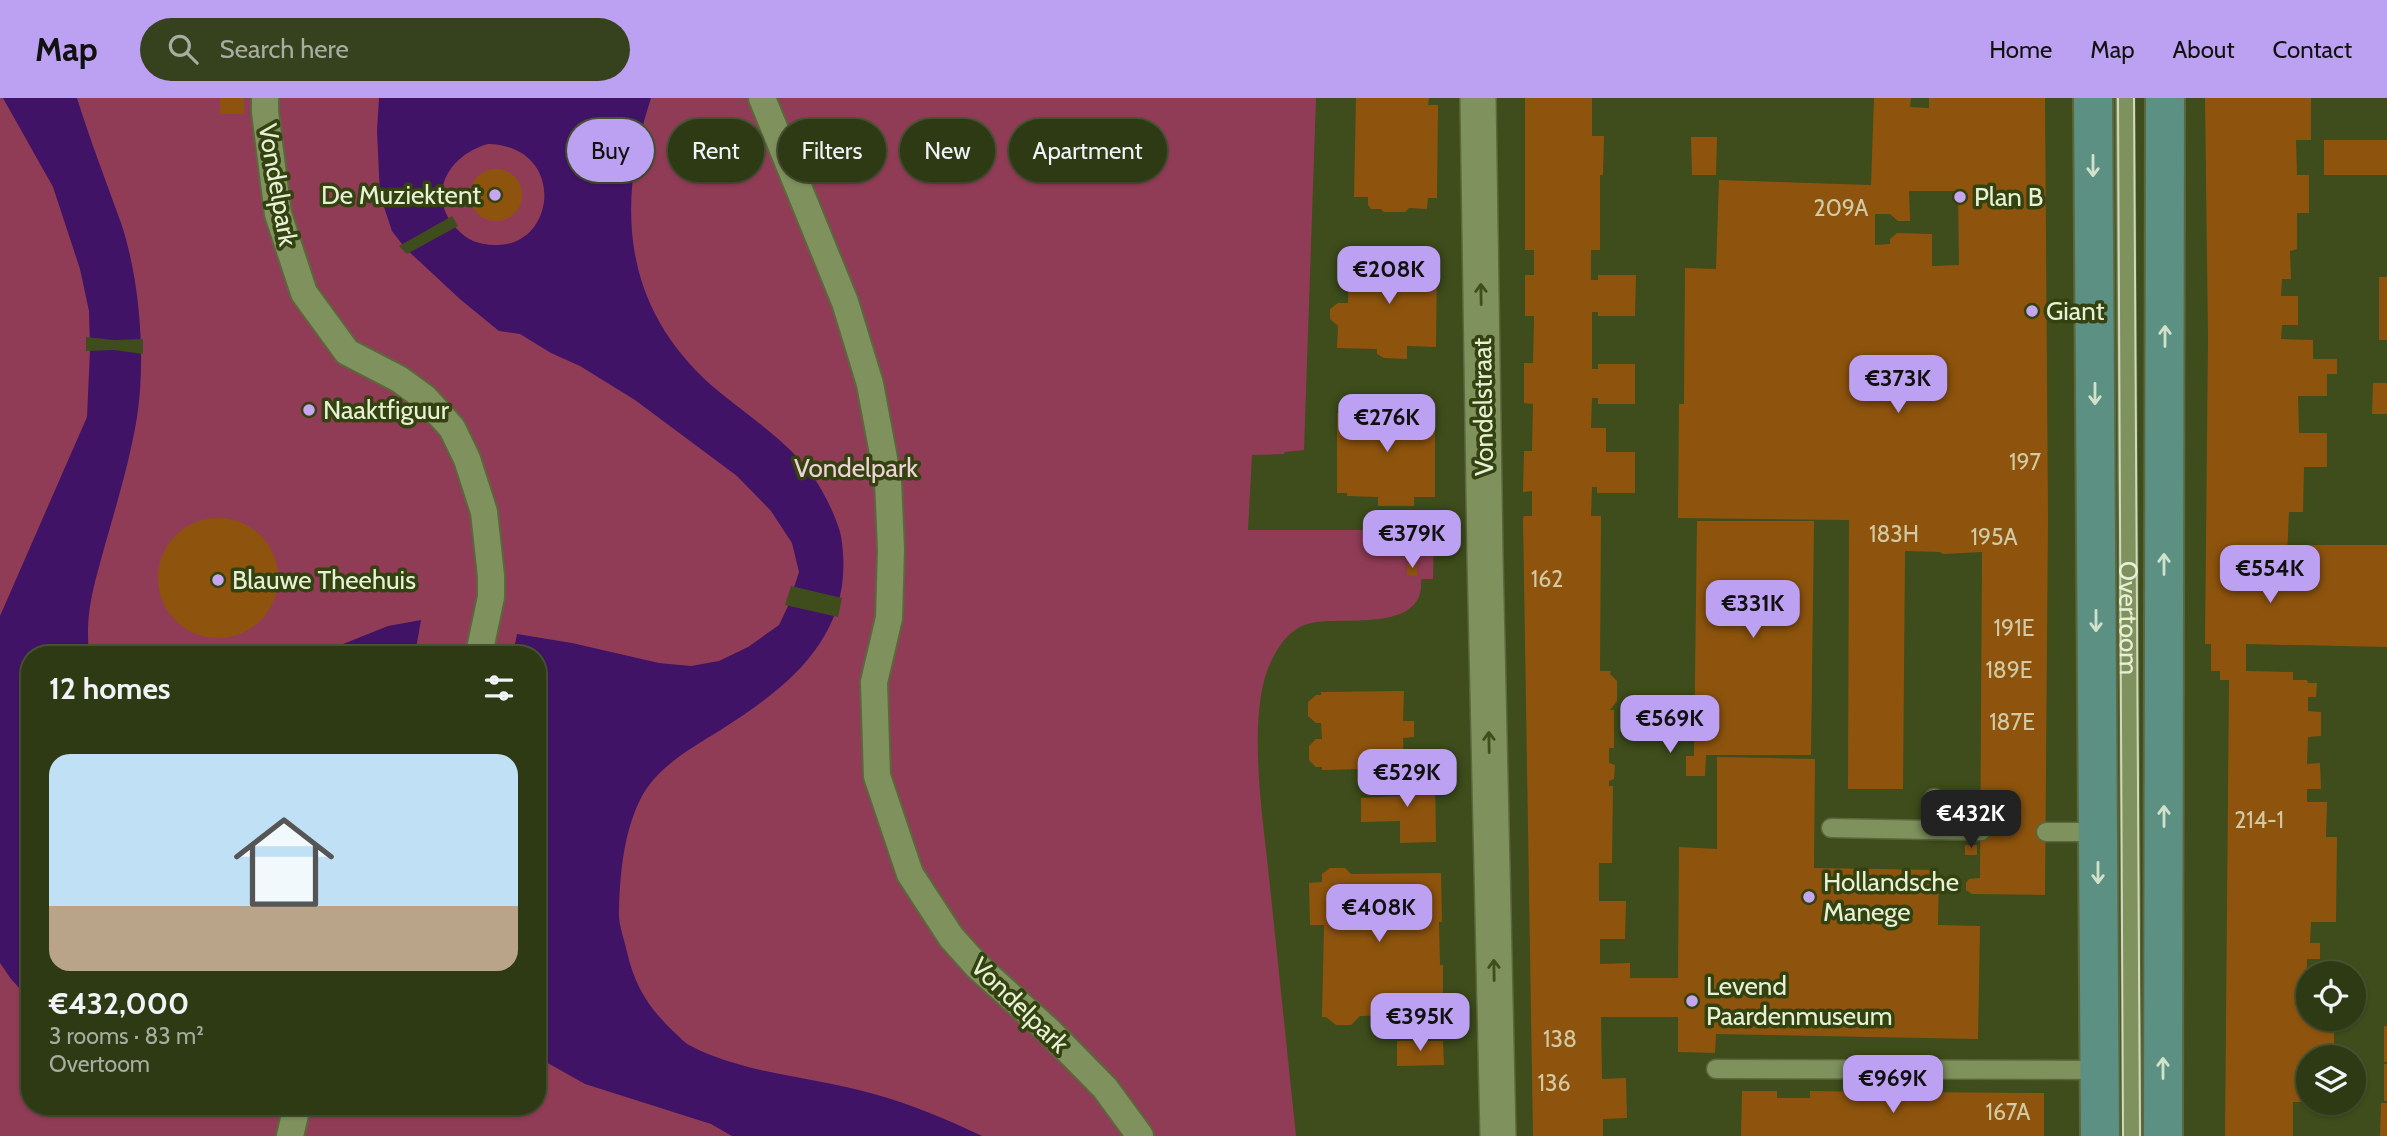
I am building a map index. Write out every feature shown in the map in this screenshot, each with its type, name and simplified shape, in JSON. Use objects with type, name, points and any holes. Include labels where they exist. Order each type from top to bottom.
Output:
[{"type":"main road","name":"Overtoom","points":[[2093,98],[2100,1136]]},
{"type":"main road","name":"Overtoom","points":[[2163,1136],[2165,98]]},
{"type":"street","name":"Vondelpark","points":[[265,98],[278,214],[304,293],[346,352],[399,379],[425,398],[452,428],[467,459],[484,512],[491,576],[491,597],[481,646]]},
{"type":"street","name":"Vondelpark","points":[[762,98],[845,302],[870,384],[888,480],[891,549],[889,618],[874,682],[877,776],[910,874],[951,937],[977,966],[1049,1031],[1105,1088],[1140,1136]]},
{"type":"street","name":"Vondelstraat","points":[[1479,98],[1485,570],[1498,1136]]},
{"type":"street","points":[[290,1136],[295,1115]]},
{"type":"lane","name":"Overtoom","points":[[2125,98],[2132,1136]]},
{"type":"lane","points":[[1934,798],[1934,830]]},
{"type":"lane","points":[[1830,828],[1980,831]]},
{"type":"lane","points":[[2046,832],[2098,832]]},
{"type":"lane","points":[[1716,1069],[2099,1070]]},
{"type":"green space","name":"Vondelpark","points":[[0,98],[1316,98],[1304,450],[1252,455],[1248,530],[1434,530],[1433,579],[1421,579],[1419,596],[1410,608],[1397,615],[1361,621],[1312,623],[1296,629],[1284,641],[1267,671],[1261,694],[1258,745],[1261,801],[1296,1136],[0,1136]]},
{"type":"shaded area","points":[[3,98],[77,98],[128,245],[137,294],[141,345],[137,417],[91,599],[88,646],[21,646],[21,990],[0,963],[0,616],[87,417],[90,350],[89,311],[80,269],[53,187]]},
{"type":"shaded area","points":[[379,98],[651,98],[645,119],[567,119],[567,182],[633,182],[631,215],[634,252],[644,287],[659,321],[681,354],[711,385],[776,437],[805,466],[837,522],[842,543],[843,576],[838,605],[827,632],[792,677],[745,714],[676,759],[657,776],[642,796],[627,837],[620,881],[619,920],[630,965],[650,1005],[684,1042],[691,1046],[734,1063],[888,1098],[982,1136],[732,1136],[711,1124],[585,1084],[546,1062],[546,646],[515,646],[517,634],[572,643],[659,663],[691,666],[719,661],[748,647],[779,625],[799,572],[792,543],[771,511],[737,476],[635,400],[580,366],[551,353],[520,334],[499,331],[405,248],[392,231],[380,195],[377,131]],"holes":[[[488,144],[514,149],[531,161],[541,177],[544,196],[541,214],[531,230],[516,241],[495,245],[469,239],[457,229],[443,203],[442,191],[452,167],[474,149]]]},
{"type":"shaded area","points":[[421,620],[416,646],[338,646],[388,626]]},
{"type":"pier","points":[[452,216],[458,226],[407,254],[399,246]]},
{"type":"pier","points":[[86,337],[143,339],[143,354],[114,350],[86,351]]},
{"type":"pier","points":[[791,586],[842,598],[838,617],[785,605]]},
{"type":"building","points":[[220,98],[244,98],[244,114],[220,114]]},
{"type":"building","points":[[1356,98],[1429,98],[1428,105],[1438,105],[1437,198],[1428,198],[1427,209],[1409,208],[1405,212],[1384,212],[1381,209],[1371,209],[1368,197],[1354,197]]},
{"type":"building","points":[[1525,98],[1592,98],[1592,136],[1604,136],[1603,175],[1600,175],[1600,250],[1591,250],[1591,280],[1598,280],[1598,275],[1636,275],[1635,316],[1598,316],[1598,312],[1592,312],[1592,369],[1598,369],[1598,364],[1635,364],[1635,404],[1598,404],[1598,398],[1592,398],[1591,428],[1606,428],[1606,452],[1635,452],[1635,493],[1597,493],[1597,487],[1592,487],[1591,516],[1601,516],[1600,671],[1611,671],[1610,674],[1617,681],[1617,701],[1610,710],[1614,710],[1614,748],[1609,748],[1609,763],[1615,765],[1614,779],[1609,781],[1609,786],[1613,786],[1612,863],[1599,863],[1599,901],[1626,901],[1625,939],[1600,939],[1600,964],[1630,963],[1630,978],[1678,978],[1679,847],[1717,849],[1717,757],[1815,759],[1814,868],[1939,870],[1938,925],[1980,926],[1978,1039],[1716,1034],[1715,1053],[1678,1052],[1678,1017],[1601,1017],[1602,1079],[1626,1078],[1627,1118],[1603,1119],[1603,1136],[1533,1136],[1523,518],[1532,516],[1532,491],[1523,492],[1524,451],[1532,451],[1533,404],[1524,403],[1524,363],[1533,363],[1534,316],[1525,316],[1525,275],[1534,275],[1534,250],[1525,250]]},
{"type":"building","points":[[1874,98],[1911,98],[1910,107],[1929,108],[1929,98],[2045,98],[2048,519],[2045,895],[1972,894],[1966,890],[1969,879],[1980,878],[1982,552],[1943,554],[1905,551],[1903,789],[1848,789],[1849,520],[1678,518],[1679,404],[1684,404],[1685,268],[1716,269],[1719,180],[1871,185]],"holes":[[[1909,191],[1958,191],[1959,265],[1932,266],[1932,234],[1897,233],[1890,239],[1890,244],[1875,245],[1875,214],[1890,214],[1898,221],[1910,221]]]},
{"type":"building","points":[[2205,98],[2311,98],[2311,140],[2296,140],[2297,175],[2309,175],[2309,213],[2297,213],[2297,249],[2290,251],[2291,279],[2282,279],[2281,296],[2298,296],[2298,325],[2282,325],[2281,339],[2313,340],[2313,359],[2337,359],[2337,374],[2327,374],[2327,396],[2298,396],[2299,433],[2327,433],[2327,467],[2304,467],[2303,512],[2289,512],[2287,556],[2278,556],[2278,588],[2294,588],[2294,545],[2387,545],[2387,647],[2246,644],[2246,671],[2293,672],[2293,680],[2317,683],[2316,697],[2308,697],[2308,711],[2321,712],[2321,736],[2308,737],[2307,764],[2320,763],[2321,789],[2307,789],[2307,802],[2327,802],[2326,837],[2337,837],[2336,922],[2311,922],[2310,943],[2320,943],[2320,959],[2296,961],[2296,1031],[2334,1031],[2334,1045],[2296,1045],[2293,1136],[2225,1136],[2229,680],[2220,680],[2220,671],[2211,671],[2211,644],[2205,644],[2208,338]]},
{"type":"building","points":[[1691,137],[1717,137],[1716,175],[1692,175]]},
{"type":"building","points":[[2324,140],[2387,140],[2387,175],[2324,175]]},
{"type":"building","name":"De Muziektent","points":[[496,169],[506,171],[514,177],[520,185],[520,205],[514,213],[506,219],[496,221],[486,219],[478,213],[472,205],[470,195],[472,185],[478,177],[486,171]]},
{"type":"building","points":[[1349,257],[1437,258],[1436,347],[1407,346],[1407,359],[1384,358],[1377,354],[1377,349],[1337,348],[1338,326],[1330,319],[1330,309],[1338,303],[1348,303]]},
{"type":"building","points":[[2379,277],[2387,277],[2387,340],[2379,340]]},
{"type":"building","points":[[2373,383],[2387,383],[2387,414],[2372,414]]},
{"type":"building","points":[[1348,408],[1435,408],[1435,497],[1414,497],[1414,506],[1378,506],[1378,497],[1337,493],[1337,413],[1348,413]]},
{"type":"building","name":"Blauwe Theehuis","points":[[218,518],[241,523],[260,536],[273,555],[278,578],[273,601],[260,620],[241,633],[218,638],[195,633],[176,620],[163,601],[158,578],[163,555],[176,536],[195,523]]},
{"type":"building","points":[[1697,521],[1814,521],[1811,755],[1706,755],[1705,776],[1686,776],[1686,756],[1694,756]]},
{"type":"building","points":[[1407,564],[1417,564],[1417,576],[1407,575]]},
{"type":"building","points":[[1404,691],[1403,721],[1414,721],[1414,737],[1403,738],[1404,768],[1322,770],[1322,767],[1316,767],[1309,760],[1309,746],[1316,739],[1322,739],[1321,723],[1316,723],[1308,716],[1308,702],[1316,695],[1321,695],[1321,692]]},
{"type":"building","points":[[1435,773],[1436,842],[1400,843],[1400,821],[1361,822],[1361,798],[1401,796],[1401,774]]},
{"type":"building","points":[[1965,845],[1977,845],[1977,855],[1965,855]]},
{"type":"building","points":[[1330,868],[1345,868],[1351,874],[1441,873],[1442,922],[1439,922],[1440,965],[1443,965],[1443,1014],[1360,1016],[1351,1025],[1336,1025],[1322,1017],[1324,925],[1310,925],[1309,883],[1322,882],[1322,874]]},
{"type":"building","points":[[2384,1026],[2387,1026],[2387,1062],[2384,1062]]},
{"type":"building","points":[[1397,1041],[1443,1041],[1444,1065],[1397,1066]]},
{"type":"building","points":[[2384,1064],[2387,1064],[2387,1101],[2384,1101]]},
{"type":"building","points":[[1742,1091],[1777,1091],[1777,1098],[1810,1098],[1810,1091],[1879,1092],[1879,1098],[1911,1099],[1911,1092],[2044,1093],[2044,1136],[1741,1136]]},
{"type":"building","points":[[2381,1103],[2387,1103],[2387,1136],[2380,1136]]},
{"type":"tram line","points":[[2118,98],[2123,1136]]},
{"type":"tram line","points":[[2134,98],[2140,1136]]},
{"type":"place","name":"De Muziektent","points":[[495,195]]},
{"type":"place","name":"Plan B","points":[[1960,197]]},
{"type":"place","name":"Giant","points":[[2032,311]]},
{"type":"place","name":"Naaktfiguur","points":[[309,410]]},
{"type":"place","name":"Blauwe Theehuis","points":[[218,580]]},
{"type":"place","name":"Hollandsche Manege","points":[[1809,897]]},
{"type":"place","name":"Levend Paardenmuseum","points":[[1692,1001]]}]
